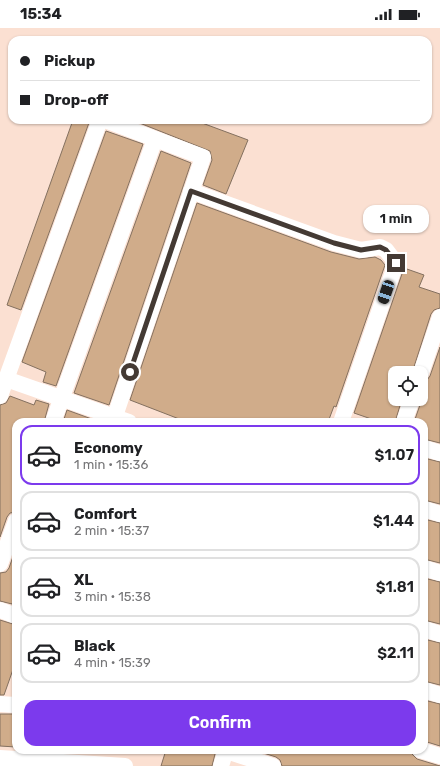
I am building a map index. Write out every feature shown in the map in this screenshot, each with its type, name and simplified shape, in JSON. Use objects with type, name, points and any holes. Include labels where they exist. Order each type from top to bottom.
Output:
[{"type":"street","points":[[0,396],[99,124]]},
{"type":"street","points":[[116,124],[203,157],[120,418]]},
{"type":"street","points":[[54,418],[155,139]]},
{"type":"street","points":[[191,191],[334,243],[361,250],[380,247],[386,250],[396,263],[342,418]]},
{"type":"street","points":[[423,366],[440,317]]},
{"type":"street","points":[[6,379],[113,418]]},
{"type":"street","points":[[405,418],[410,406]]},
{"type":"street","points":[[428,449],[440,453]]},
{"type":"street","points":[[428,510],[440,514]]},
{"type":"street","points":[[0,564],[12,532]]},
{"type":"street","points":[[428,569],[440,573]]},
{"type":"street","points":[[0,610],[12,614]]},
{"type":"street","points":[[428,630],[440,634]]},
{"type":"street","points":[[428,691],[440,695]]},
{"type":"street","points":[[428,752],[440,756]]},
{"type":"street","points":[[224,756],[273,766]]},
{"type":"street","points":[[0,758],[124,766]]},
{"type":"building","points":[[72,124],[89,124],[21,310],[7,305]]},
{"type":"building","points":[[142,124],[205,124],[248,140],[226,194],[203,185],[212,160],[210,151]]},
{"type":"building","points":[[106,131],[143,144],[56,386],[43,382],[46,372],[22,362]]},
{"type":"building","points":[[161,151],[191,163],[109,405],[74,393]]},
{"type":"building","points":[[197,203],[331,252],[359,259],[375,257],[381,260],[385,265],[336,407],[334,406],[330,418],[177,418],[130,400]]},
{"type":"building","points":[[404,268],[424,275],[419,287],[440,294],[440,308],[434,310],[431,314],[414,366],[388,366],[388,406],[400,406],[396,418],[368,418],[354,413]]},
{"type":"building","points":[[440,347],[440,443],[428,440],[428,418],[415,418],[420,406],[428,406],[428,379]]},
{"type":"building","points":[[10,396],[34,405],[36,400],[49,404],[45,418],[12,418],[12,513],[7,517],[0,537],[0,405],[6,403]]},
{"type":"building","points":[[67,410],[89,418],[64,418]]},
{"type":"building","points":[[428,459],[440,462],[440,504],[428,501]]},
{"type":"building","points":[[428,520],[440,523],[440,563],[428,560]]},
{"type":"building","points":[[12,559],[12,604],[0,601],[0,573],[6,572]]},
{"type":"building","points":[[428,579],[440,582],[440,624],[428,621]]},
{"type":"building","points":[[0,620],[12,624],[12,672],[4,695],[0,695]]},
{"type":"building","points":[[428,640],[440,643],[440,685],[428,682]]},
{"type":"building","points":[[428,701],[440,704],[440,746],[428,742]]},
{"type":"building","points":[[0,714],[12,714],[12,747],[0,746]]},
{"type":"building","points":[[165,754],[215,754],[212,766],[161,766]]},
{"type":"building","points":[[267,754],[412,754],[417,759],[440,766],[282,766],[280,760]]},
{"type":"route","points":[[130,372],[191,191],[334,243],[361,250],[380,247],[386,250],[396,263]]}]
